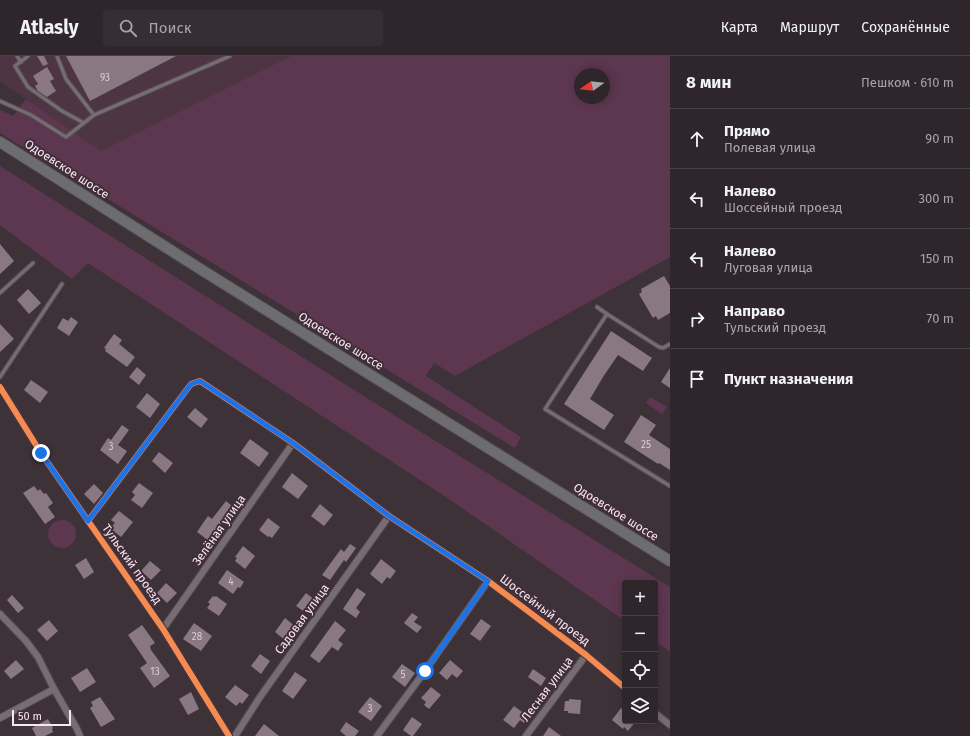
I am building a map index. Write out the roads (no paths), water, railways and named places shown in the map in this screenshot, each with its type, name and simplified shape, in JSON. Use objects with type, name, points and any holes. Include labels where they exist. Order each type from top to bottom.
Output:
[{"type":"main road","name":"Одоевское шоссе","points":[[0,142],[205,272],[670,561]]},
{"type":"street","name":"Шоссейный проезд","points":[[88,521],[191,384],[200,381],[293,443],[389,516],[488,581],[586,655],[622,685]]},
{"type":"street","name":"Тульский проезд","points":[[0,387],[41,453],[163,630],[229,736]]},
{"type":"street","name":"Зелёная улица","points":[[163,630],[293,443]]},
{"type":"street","name":"Садовая улица","points":[[235,736],[260,697],[389,516]]},
{"type":"street","points":[[377,736],[488,581]]},
{"type":"street","points":[[0,614],[38,657],[80,736]]},
{"type":"street","name":"Лесная улица","points":[[526,736],[586,655]]},
{"type":"street","points":[[0,718],[54,689]]},
{"type":"street","points":[[658,715],[670,725]]},
{"type":"lane","points":[[17,56],[21,62]]},
{"type":"lane","points":[[28,56],[15,66],[28,87],[62,111],[84,123]]},
{"type":"lane","points":[[57,56],[66,79],[94,115]]},
{"type":"lane","points":[[0,101],[31,115],[66,137],[94,115],[230,56]]},
{"type":"lane","points":[[0,293],[33,263]]},
{"type":"lane","points":[[0,377],[62,284]]},
{"type":"lane","points":[[597,308],[659,347],[663,348],[670,344]]},
{"type":"lane","points":[[607,314],[545,409],[670,486]]}]
